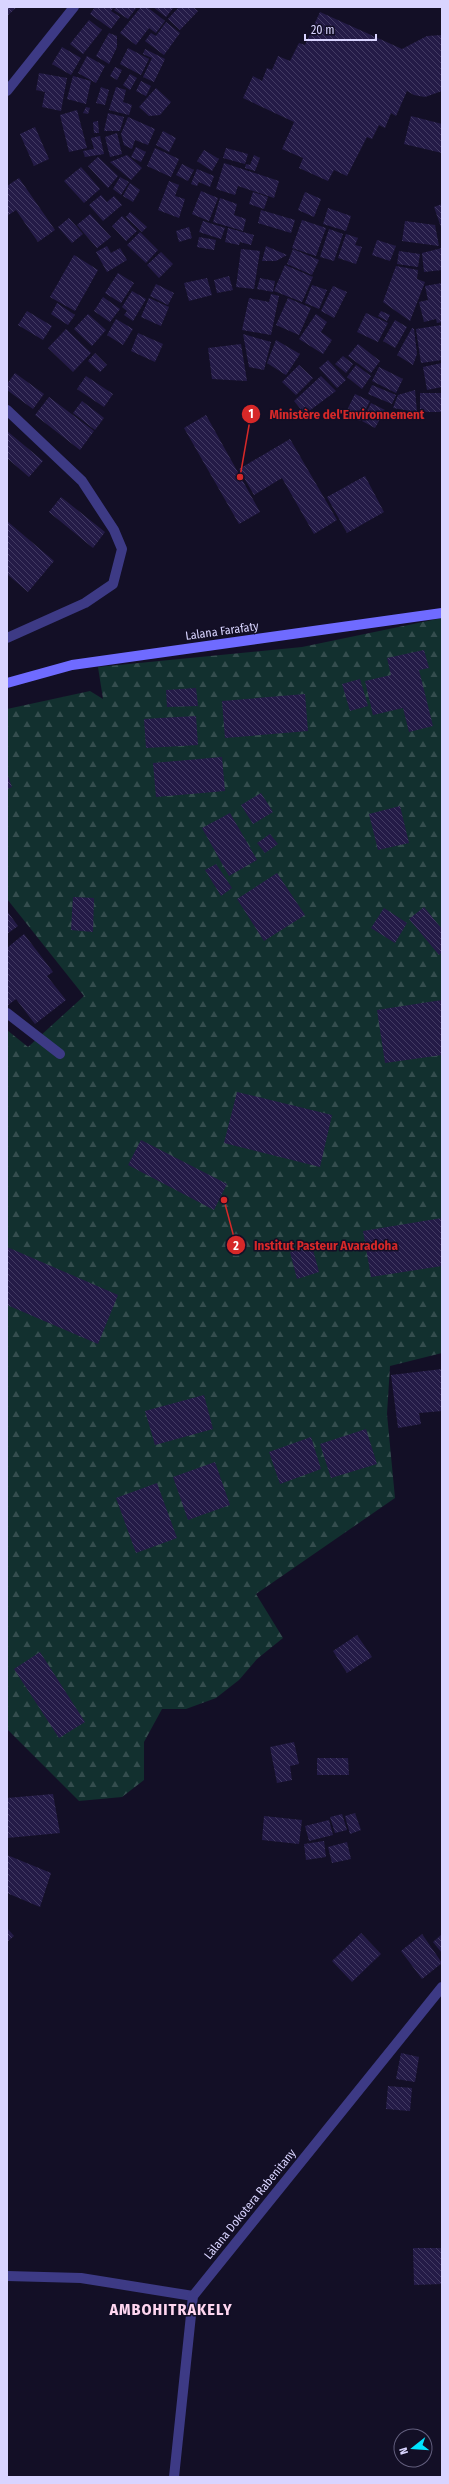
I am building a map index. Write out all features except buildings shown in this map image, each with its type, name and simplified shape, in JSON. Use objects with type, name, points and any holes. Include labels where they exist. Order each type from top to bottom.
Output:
[{"type":"main road","name":"Lalana Farafaty","points":[[7,683],[72,665],[442,613]]},
{"type":"street","points":[[7,90],[74,7]]},
{"type":"street","points":[[7,410],[82,482],[114,530],[122,549],[113,584],[86,603],[7,638]]},
{"type":"street","points":[[7,1013],[60,1054]]},
{"type":"street","name":"Làlana Dokotera Rabenitany","points":[[193,2296],[442,1987]]},
{"type":"street","points":[[7,2276],[81,2278],[193,2296],[174,2477]]},
{"type":"green space","points":[[442,618],[442,1353],[390,1366],[387,1414],[395,1498],[256,1594],[283,1638],[257,1659],[239,1680],[216,1698],[186,1709],[162,1709],[144,1742],[144,1780],[122,1797],[79,1801],[7,1729],[7,1030],[28,1047],[84,996],[7,899],[7,709],[90,691],[103,699],[98,667],[302,647]]},
{"type":"place","name":"Ministère del'Environnement","points":[[240,477]]},
{"type":"place","name":"Institut Pasteur Avaradoha","points":[[224,1200]]},
{"type":"district","name":"AMBOHITRAKELY","points":[[171,2309]]}]
